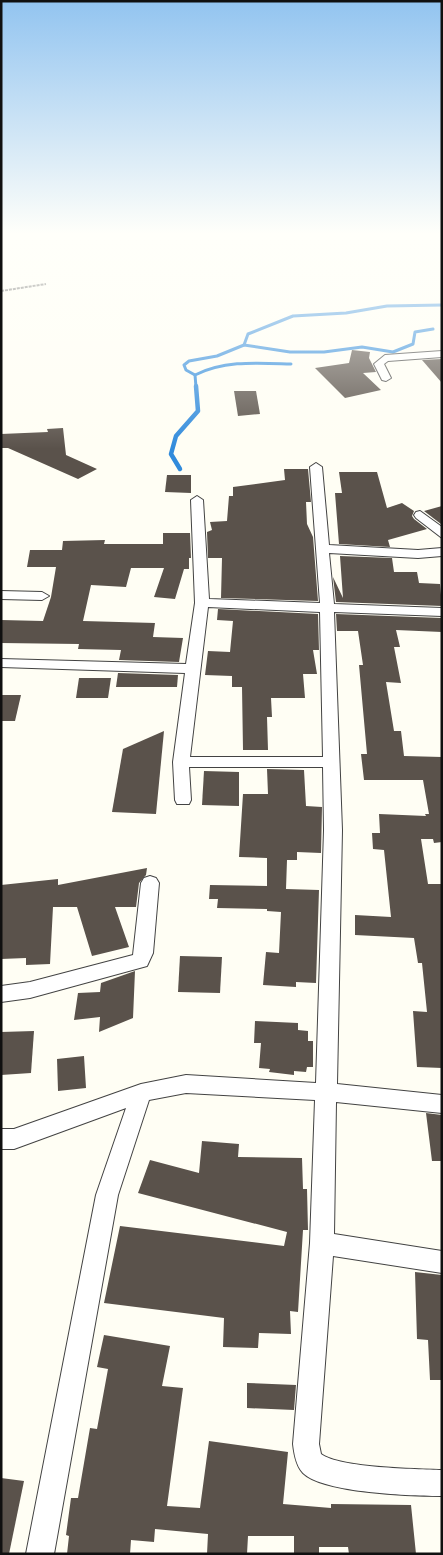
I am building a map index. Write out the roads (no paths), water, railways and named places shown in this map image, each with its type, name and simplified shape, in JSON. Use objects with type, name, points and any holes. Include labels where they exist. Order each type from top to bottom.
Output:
[{"type":"street","points":[[386,378],[379,364],[385,358],[442,354]]},
{"type":"street","points":[[316,467],[327,607],[333,830],[322,1244],[306,1444],[311,1462],[315,1466],[329,1471],[404,1482],[442,1484]]},
{"type":"street","points":[[183,800],[182,762],[192,669],[202,603],[197,500]]},
{"type":"street","points":[[420,515],[442,534]]},
{"type":"street","points":[[322,549],[418,554],[442,552]]},
{"type":"street","points":[[1,595],[42,596]]},
{"type":"street","points":[[202,603],[442,612]]},
{"type":"street","points":[[1,663],[192,669]]},
{"type":"street","points":[[182,762],[331,762]]},
{"type":"street","points":[[1,994],[30,990],[140,961],[144,953],[150,883]]},
{"type":"street","points":[[1,1139],[14,1139],[141,1093],[186,1084],[326,1092],[442,1104]]},
{"type":"street","points":[[40,1554],[107,1195],[141,1093]]},
{"type":"street","points":[[322,1244],[442,1262]]},
{"type":"waterway","points":[[244,345],[248,334],[293,316],[346,313],[387,306],[442,305]]},
{"type":"waterway","points":[[244,345],[290,352],[324,352],[362,347],[393,352],[413,344],[415,332],[433,329]]},
{"type":"waterway","points":[[195,375],[186,370],[184,365],[189,361],[217,356],[244,345]]},
{"type":"waterway","points":[[195,375],[206,370],[242,363],[291,364]]},
{"type":"waterway","points":[[195,375],[196,387]]},
{"type":"waterway","points":[[180,469],[171,454],[176,436],[198,411],[196,386]]}]
